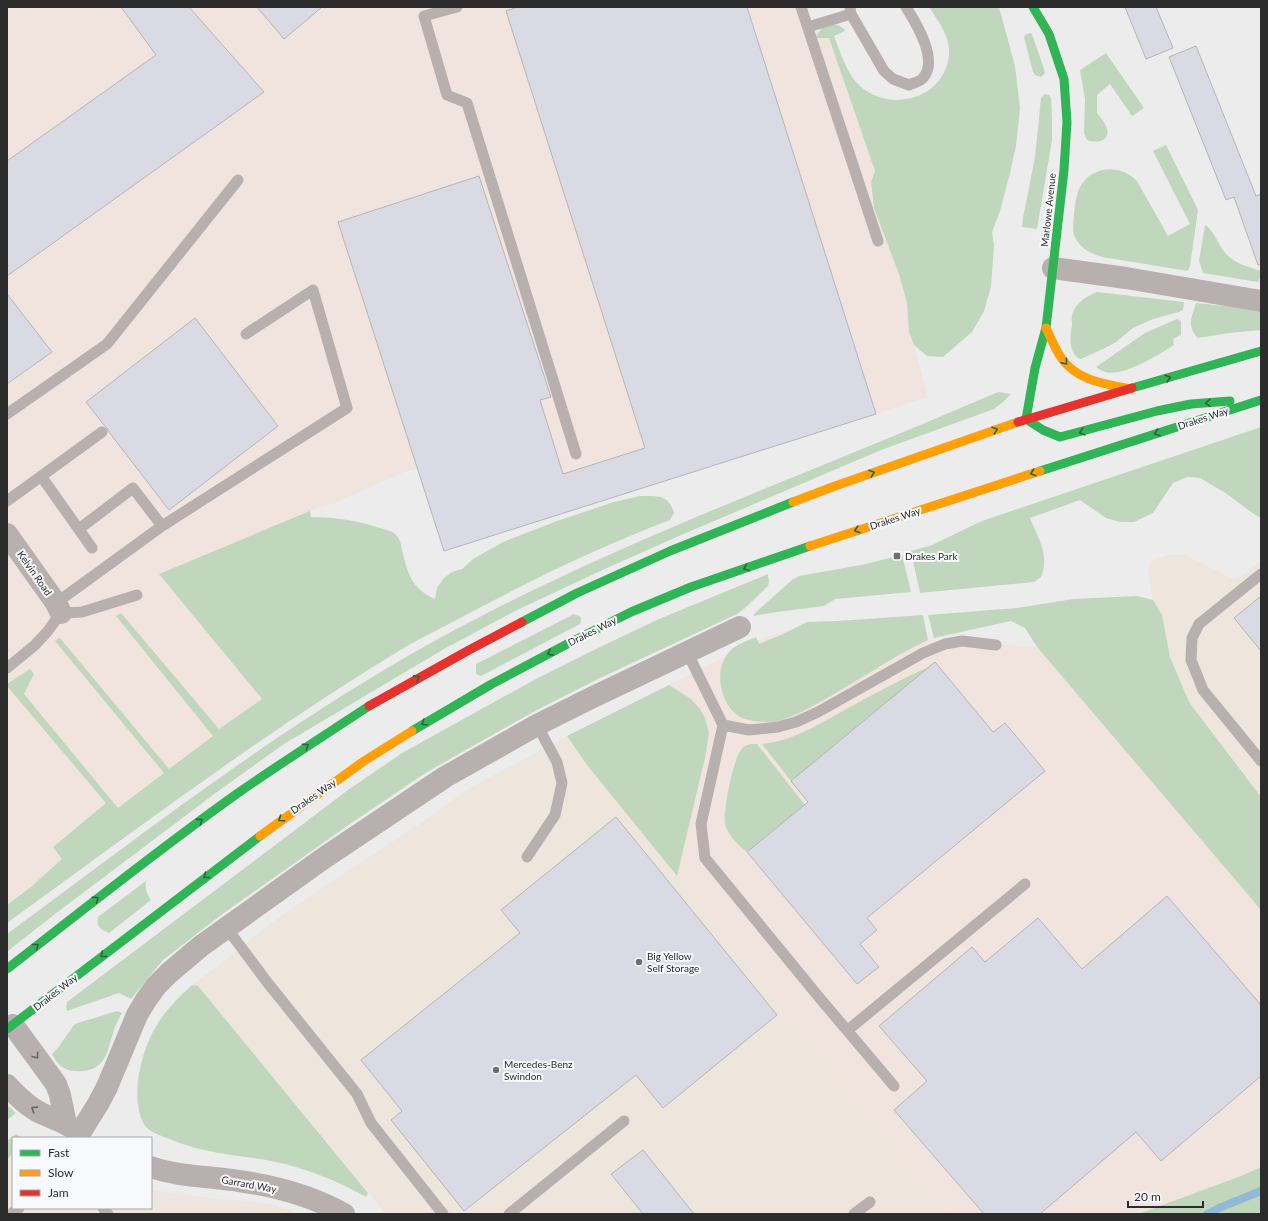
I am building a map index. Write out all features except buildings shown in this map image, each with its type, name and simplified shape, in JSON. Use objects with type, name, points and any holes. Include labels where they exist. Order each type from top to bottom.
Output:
[{"type":"main road","name":"Marlowe Avenue","points":[[1026,419],[1034,368],[1046,328],[1066,146],[1067,122],[1064,79],[1055,49],[1049,34],[1032,7]]},
{"type":"main road","points":[[1046,328],[1062,358],[1075,372],[1086,379],[1098,383],[1131,389]]},
{"type":"main road","points":[[7,969],[147,860],[244,789],[307,746],[375,702],[462,653],[577,593],[717,531],[835,486],[1026,419],[1261,351]]},
{"type":"main road","points":[[1026,419],[1043,430],[1060,438],[1157,411],[1192,404],[1261,399]]},
{"type":"main road","name":"Drakes Way","points":[[9,1024],[321,790],[424,723],[490,685],[569,643],[638,609],[691,587],[776,557],[1261,399]]},
{"type":"street","points":[[1053,268],[1126,278],[1261,301]]},
{"type":"street","name":"Kelvin Road","points":[[7,534],[58,608]]},
{"type":"street","points":[[78,1132],[98,1104],[107,1087],[137,1015],[156,986],[195,951],[226,927],[330,854],[445,777],[537,725],[740,627]]},
{"type":"street","points":[[9,1024],[56,1084],[78,1132]]},
{"type":"street","points":[[7,1085],[31,1108],[78,1132]]},
{"type":"street","name":"Garrard Way","points":[[152,1167],[186,1175],[239,1181],[271,1187],[302,1195],[344,1214]]},
{"type":"lane","points":[[457,7],[424,16],[447,95],[467,103],[576,454]]},
{"type":"lane","points":[[801,7],[878,241]]},
{"type":"lane","points":[[808,27],[850,11],[884,71],[893,79],[909,85],[922,80],[928,70],[927,52],[918,26],[906,7]]},
{"type":"lane","points":[[7,414],[107,344],[238,180]]},
{"type":"lane","points":[[7,668],[35,645],[47,632],[58,608],[162,526],[346,408],[312,290],[246,334]]},
{"type":"lane","points":[[7,501],[102,432]]},
{"type":"lane","points":[[40,476],[92,548]]},
{"type":"lane","points":[[79,529],[133,488],[162,526]]},
{"type":"lane","points":[[1261,574],[1200,624],[1192,638],[1191,660],[1203,690],[1261,761]]},
{"type":"lane","points":[[58,608],[82,612],[137,595]]},
{"type":"lane","points":[[723,725],[749,730],[778,727],[796,722],[818,712],[923,653],[944,644],[962,641],[996,645]]},
{"type":"lane","points":[[687,652],[723,725],[701,824],[706,858],[818,996],[894,1086]]},
{"type":"lane","points":[[527,857],[555,815],[562,783],[557,762],[537,725]]},
{"type":"lane","points":[[848,1030],[1026,884]]},
{"type":"lane","points":[[226,927],[267,982],[357,1094],[371,1122],[443,1214]]},
{"type":"lane","points":[[509,1214],[624,1121]]},
{"type":"lane","points":[[854,1214],[870,1202]]},
{"type":"shaded area","points":[[7,7],[804,7],[816,37],[829,38],[875,171],[871,182],[874,208],[899,274],[907,303],[909,332],[928,397],[444,551],[417,469],[404,472],[335,503],[310,511],[159,573],[262,699],[219,729],[213,736],[118,808],[106,803],[53,846],[63,859],[7,905]]},
{"type":"shaded area","points":[[1170,555],[1185,555],[1233,579],[1241,577],[1261,560],[1261,797],[1189,702],[1170,657],[1162,615],[1153,600],[1148,570],[1152,560]]},
{"type":"shaded area","points":[[787,631],[1037,647],[1261,910],[1261,1167],[1241,1176],[1138,1214],[950,1214],[587,765],[567,736],[760,639]]},
{"type":"shaded area","points":[[567,736],[587,765],[950,1214],[386,1214],[198,986],[192,985],[267,926],[421,823],[470,788]]},
{"type":"shaded area","points":[[12,1155],[12,1209],[152,1209],[152,1189],[183,1195],[271,1204],[301,1214],[7,1214],[7,1159]]},
{"type":"green space","points":[[929,7],[999,7],[1015,66],[1020,108],[1016,146],[1010,173],[1000,211],[992,232],[994,245],[991,287],[984,311],[972,332],[943,357],[927,356],[914,345],[909,332],[907,303],[899,274],[874,208],[871,182],[875,171],[829,38],[816,38],[819,32],[825,27],[833,25],[841,26],[845,31],[834,36],[847,69],[859,85],[871,94],[885,99],[900,100],[914,97],[927,91],[938,82],[946,69],[949,54],[948,41],[940,23]]},
{"type":"green space","points":[[1030,33],[1032,34],[1045,73],[1041,77],[1035,75],[1033,72],[1024,37]]},
{"type":"green space","points":[[1106,53],[1144,108],[1132,116],[1110,84],[1097,95],[1097,113],[1105,124],[1107,135],[1103,140],[1095,142],[1087,140],[1084,133],[1085,99],[1080,70]]},
{"type":"green space","points":[[1045,94],[1049,95],[1051,98],[1052,140],[1037,229],[1022,227],[1035,157],[1041,98]]},
{"type":"green space","points":[[1166,145],[1198,210],[1188,271],[1102,257],[1085,249],[1073,233],[1076,200],[1080,187],[1085,180],[1092,174],[1107,169],[1123,172],[1130,175],[1137,181],[1168,236],[1190,224],[1153,151]]},
{"type":"green space","points":[[1205,225],[1211,231],[1224,252],[1234,261],[1261,271],[1258,282],[1203,273],[1199,261]]},
{"type":"green space","points":[[1097,292],[1184,302],[1183,310],[1153,319],[1133,328],[1116,342],[1081,359],[1074,354],[1071,345],[1072,314],[1080,302],[1086,297]]},
{"type":"green space","points":[[1196,303],[1261,310],[1261,330],[1198,338],[1194,334],[1191,325]]},
{"type":"green space","points":[[1177,319],[1181,321],[1181,335],[1173,339],[1174,345],[1159,354],[1141,364],[1113,373],[1102,371],[1096,367],[1145,333]]},
{"type":"green space","points":[[998,392],[1011,394],[994,409],[881,450],[679,536],[517,610],[444,649],[284,744],[217,792],[8,951],[7,934],[165,817],[272,741],[327,705],[440,638],[508,603],[646,538]]},
{"type":"green space","points":[[1261,427],[1261,518],[1227,494],[1200,478],[1187,477],[1173,483],[1153,513],[1134,522],[1120,522],[1106,518],[1080,500],[1030,518],[1044,554],[1041,577],[1034,582],[920,593],[911,551],[932,545],[982,521]]},
{"type":"green space","points":[[640,496],[657,496],[666,499],[672,507],[674,513],[670,520],[617,541],[540,577],[402,649],[251,747],[7,923],[7,905],[32,886],[62,859],[53,847],[106,803],[7,686],[7,684],[30,669],[34,674],[24,694],[118,808],[164,773],[55,641],[60,638],[169,769],[213,736],[116,616],[121,613],[219,729],[262,699],[159,574],[310,511],[311,517],[356,522],[388,530],[394,533],[400,541],[406,566],[412,579],[421,590],[435,599],[437,588],[444,578],[452,572],[462,569],[473,559],[503,542],[557,521],[614,502]]},
{"type":"green space","points":[[902,555],[911,592],[835,599],[824,606],[753,616],[792,580],[799,576],[861,565]]},
{"type":"green space","points":[[768,574],[768,586],[737,614],[598,679],[535,711],[427,772],[347,826],[221,915],[163,960],[131,999],[119,993],[67,1011],[67,1002],[348,790],[402,753],[534,680],[600,647],[659,619]]},
{"type":"green space","points":[[1137,596],[1153,600],[1162,615],[1170,657],[1189,702],[1261,797],[1261,910],[1037,647],[1025,628],[1011,621],[934,638],[928,615],[1017,608],[1073,599]]},
{"type":"green space","points":[[574,614],[581,617],[580,624],[481,676],[476,674],[476,664]]},
{"type":"green space","points":[[923,615],[928,640],[901,654],[800,713],[779,721],[757,721],[746,719],[737,715],[726,702],[721,685],[721,667],[729,652],[742,643],[756,637],[759,644],[807,622]]},
{"type":"green space","points":[[929,667],[791,781],[762,744],[787,739],[809,730],[890,685]]},
{"type":"green space","points":[[669,685],[691,699],[700,709],[705,718],[709,733],[705,758],[677,876],[587,765],[567,736]]},
{"type":"green space","points":[[751,744],[757,744],[805,805],[747,852],[736,843],[731,836],[726,828],[725,817],[729,786],[735,764],[742,749]]},
{"type":"green space","points":[[146,881],[146,891],[151,900],[109,933],[98,926],[98,917]]},
{"type":"green space","points":[[192,985],[198,986],[368,1193],[366,1197],[334,1181],[300,1168],[270,1161],[195,1148],[152,1132],[148,1129],[141,1118],[137,1095],[142,1060],[151,1035],[157,1024],[172,1005]]},
{"type":"green space","points":[[117,1011],[122,1013],[104,1060],[99,1065],[93,1069],[85,1071],[71,1071],[67,1070],[58,1063],[52,1054],[74,1025]]},
{"type":"green space","points":[[7,1105],[16,1113],[7,1120]]},
{"type":"green space","points":[[16,1134],[20,1137],[12,1137]]},
{"type":"green space","points":[[12,1137],[12,1155],[7,1159],[7,1141]]},
{"type":"green space","points":[[1261,1167],[1261,1214],[1138,1214],[1241,1176]]},
{"type":"waterway","points":[[1207,1214],[1261,1191]]},
{"type":"traffic: fast","points":[[1026,419],[1035,368],[1046,328],[1064,170],[1067,122],[1064,79],[1049,34],[1033,7]]},
{"type":"traffic: fast","points":[[1132,388],[1261,351]]},
{"type":"traffic: fast","points":[[1040,471],[1261,400]]},
{"type":"traffic: fast","points":[[1026,419],[1043,430],[1060,437],[1157,411],[1191,404],[1230,401]]},
{"type":"traffic: fast","points":[[522,622],[577,593],[670,551],[793,502]]},
{"type":"traffic: fast","points":[[412,731],[490,685],[631,612],[691,587],[810,546]]},
{"type":"traffic: fast","points":[[7,969],[121,880],[209,814],[270,771],[369,706]]},
{"type":"traffic: fast","points":[[7,1029],[260,836]]},
{"type":"traffic: slow","points":[[1046,328],[1062,359],[1076,372],[1084,377],[1102,383],[1131,389]]},
{"type":"traffic: slow","points":[[793,502],[1018,422]]},
{"type":"traffic: slow","points":[[810,546],[1040,471]]},
{"type":"traffic: slow","points":[[260,836],[364,761],[412,731]]},
{"type":"traffic: jam","points":[[1018,422],[1132,388]]},
{"type":"traffic: jam","points":[[369,706],[522,622]]},
{"type":"place","name":"Drakes Park","points":[[897,556]]},
{"type":"place","name":"Big Yellow Self Storage","points":[[639,962]]},
{"type":"place","name":"Mercedes-Benz Swindon","points":[[496,1070]]}]
